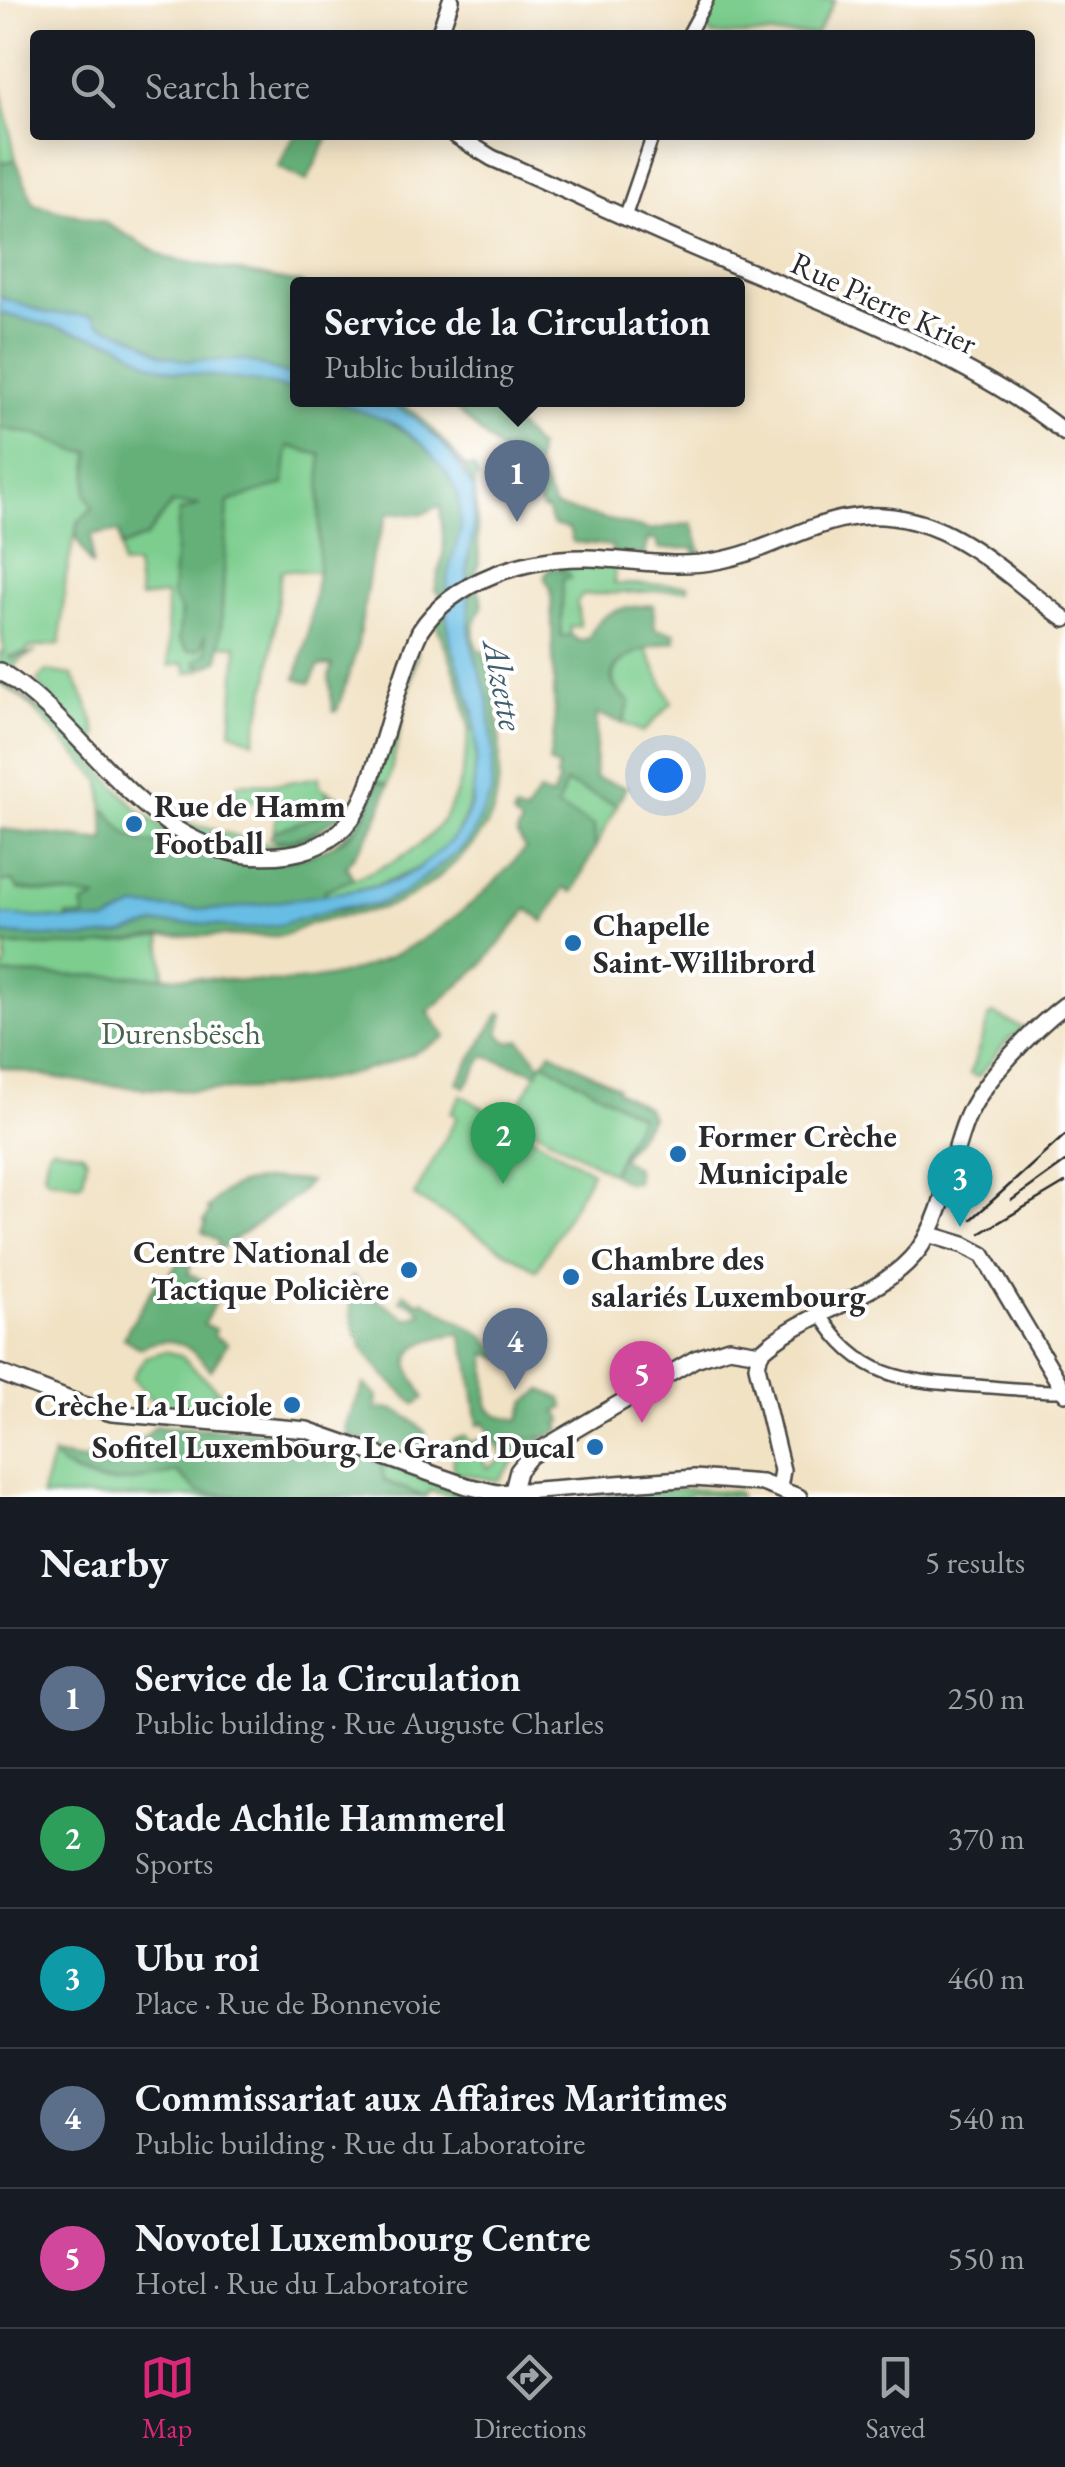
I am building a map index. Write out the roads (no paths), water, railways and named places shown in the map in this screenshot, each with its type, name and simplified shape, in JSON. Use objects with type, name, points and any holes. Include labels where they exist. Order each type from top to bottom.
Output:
[{"type":"main road","points":[[441,30],[451,0]]},
{"type":"main road","name":"Rue Pierre Krier","points":[[463,140],[492,158],[919,347],[1031,406],[1065,433]]},
{"type":"main road","points":[[0,671],[42,700],[132,796],[168,826],[208,846],[266,856],[300,852],[330,839],[358,809],[420,631],[442,605],[476,584],[520,566],[586,558],[659,565],[710,562],[820,524],[872,514],[911,520],[962,542],[1065,619]]},
{"type":"main road","points":[[512,1494],[518,1471],[530,1456],[696,1359],[729,1348],[760,1353],[897,1270],[913,1256],[928,1234],[965,1121],[976,1101],[1035,1029],[1065,1005]]},
{"type":"main road","points":[[928,1234],[964,1245],[982,1256],[1064,1392]]},
{"type":"main road","points":[[760,1353],[758,1366],[782,1470],[779,1488]]},
{"type":"main road","points":[[0,1373],[83,1406],[112,1413],[306,1430],[467,1486],[512,1494],[694,1478],[747,1481],[799,1497]]},
{"type":"street","points":[[691,30],[707,0]]},
{"type":"street","points":[[625,217],[651,140]]},
{"type":"street","points":[[821,1315],[851,1353],[890,1375],[921,1382],[1064,1392]]},
{"type":"water","points":[[0,297],[46,313],[93,316],[99,324],[139,339],[162,355],[187,361],[244,360],[290,374],[290,389],[173,371],[149,363],[118,343],[0,313]]},
{"type":"water","name":"Alzette","points":[[350,407],[396,407],[416,419],[450,452],[474,490],[473,534],[467,563],[470,640],[488,699],[493,752],[491,794],[472,836],[460,850],[404,893],[375,905],[342,907],[279,925],[243,929],[199,923],[155,924],[122,934],[86,938],[0,934],[0,915],[106,922],[135,907],[220,910],[365,889],[395,881],[418,869],[452,840],[472,802],[477,754],[474,711],[451,644],[446,611],[448,574],[461,529],[458,494],[423,445],[396,424]]},
{"type":"railway","points":[[972,1219],[1065,1135]]},
{"type":"railway","points":[[1012,1200],[1065,1162]]},
{"type":"railway","points":[[981,1233],[1065,1183]]},
{"type":"place","name":"Service de la Circulation","points":[[517,522]]},
{"type":"place","name":"Rue de Hamm Football","points":[[134,824]]},
{"type":"place","name":"Chapelle Saint-Willibrord","points":[[573,943]]},
{"type":"place","name":"Former Crèche Municipale","points":[[678,1154]]},
{"type":"place","name":"Stade Achile Hammerel","points":[[503,1184]]},
{"type":"place","name":"Ubu roi","points":[[960,1227]]},
{"type":"place","name":"Centre National de Tactique Policière","points":[[409,1270]]},
{"type":"place","name":"Chambre des salariés Luxembourg","points":[[571,1277]]},
{"type":"place","name":"Commissariat aux Affaires Maritimes","points":[[515,1390]]},
{"type":"place","name":"Crèche La Luciole","points":[[292,1405]]},
{"type":"place","name":"Novotel Luxembourg Centre","points":[[642,1423]]},
{"type":"place","name":"Sofitel Luxembourg Le Grand Ducal","points":[[595,1447]]},
{"type":"park label","name":"Durensbësch","points":[[181,1033]]}]
